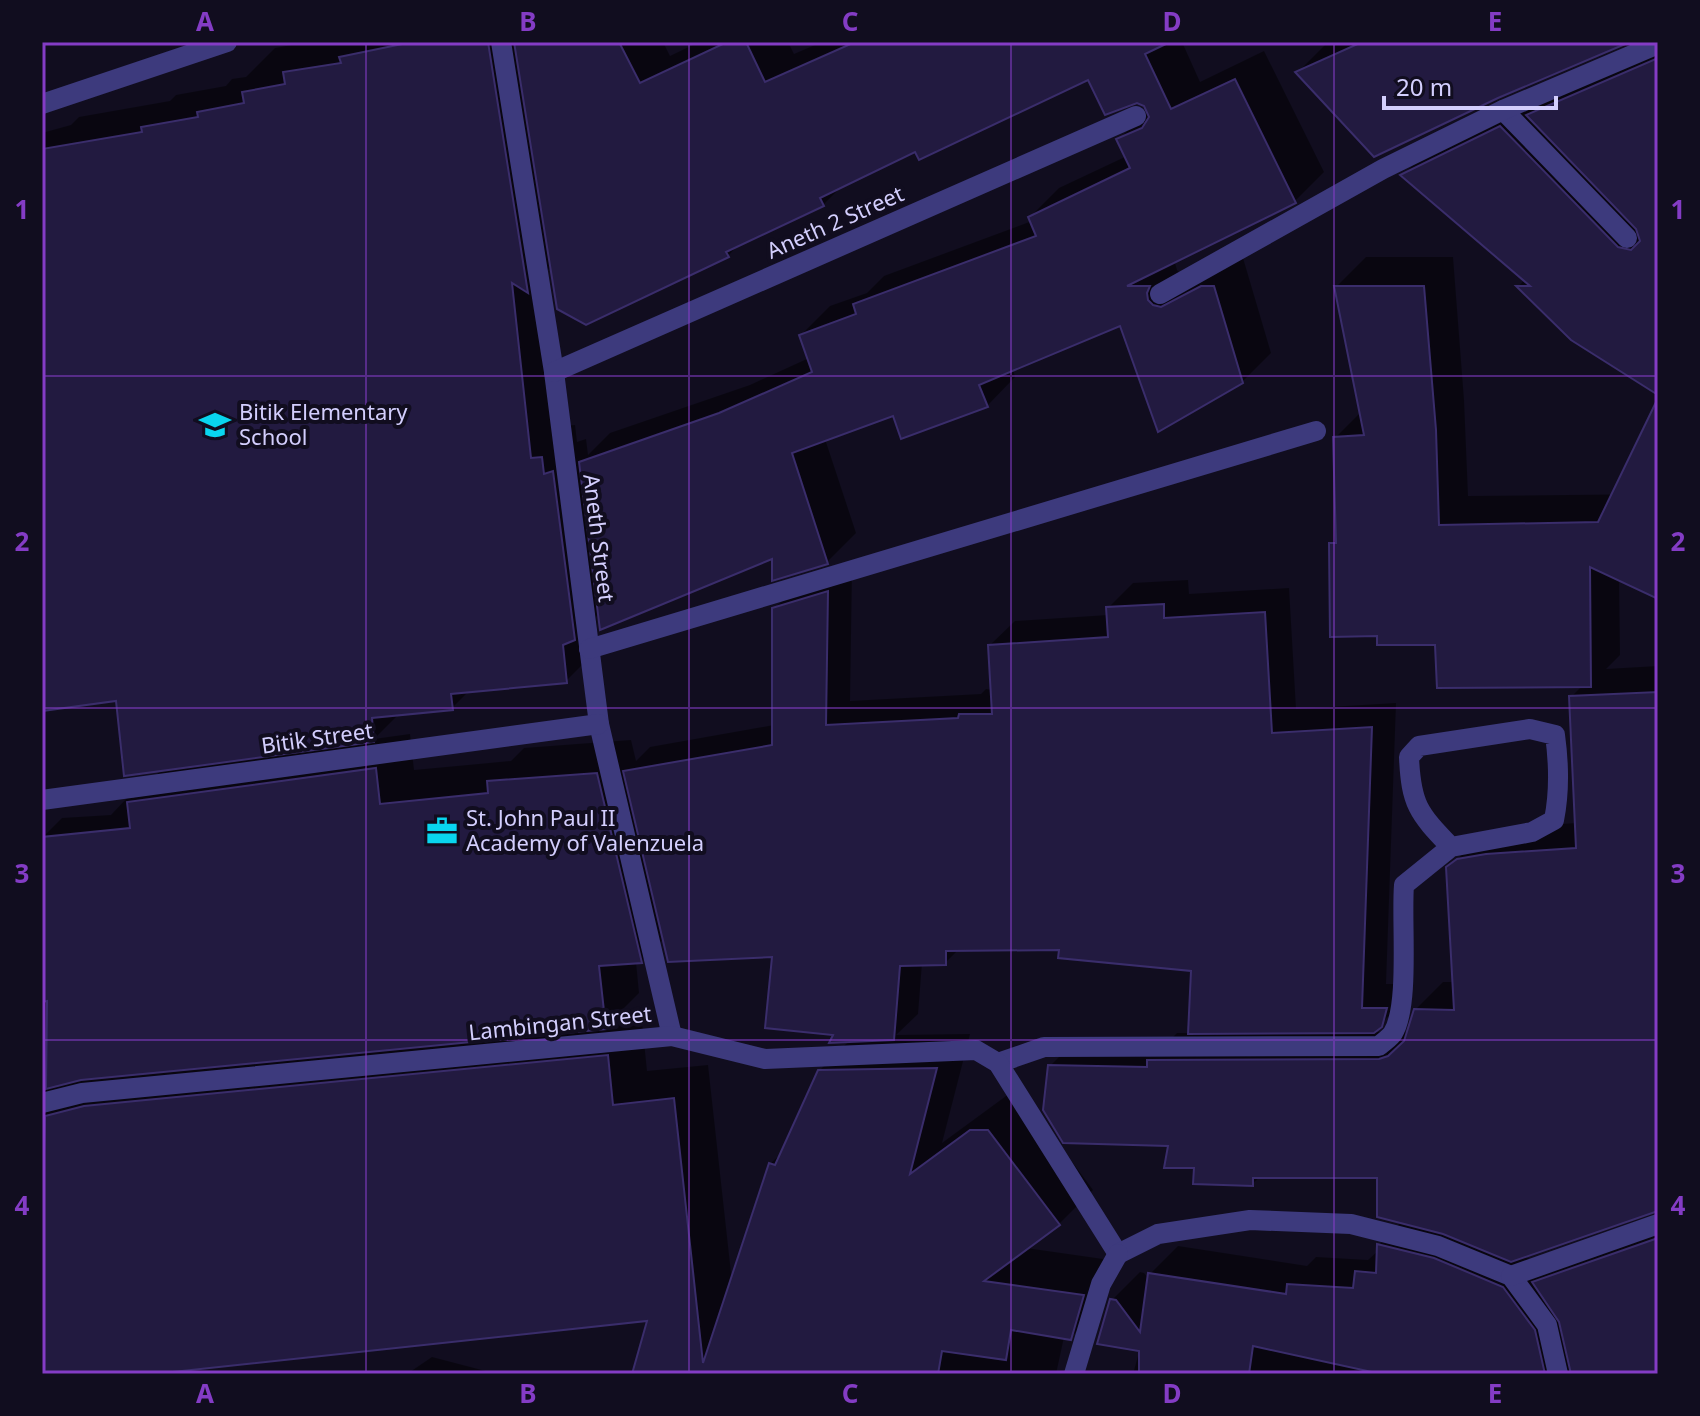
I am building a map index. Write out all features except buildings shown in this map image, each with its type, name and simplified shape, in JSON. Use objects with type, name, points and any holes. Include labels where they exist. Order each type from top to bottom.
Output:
[{"type":"street","points":[[42,104],[227,42]]},
{"type":"street","name":"Aneth Street","points":[[501,42],[554,372],[599,724],[672,1036]]},
{"type":"street","points":[[1160,294],[1383,169],[1503,110],[1658,44]]},
{"type":"street","points":[[1503,110],[1627,238]]},
{"type":"street","name":"Aneth 2 Street","points":[[554,372],[1136,116]]},
{"type":"street","points":[[589,649],[1316,431]]},
{"type":"street","name":"Bitik Street","points":[[42,800],[599,724]]},
{"type":"street","points":[[1118,1254],[998,1063],[1044,1047],[1379,1046],[1393,1033],[1402,999],[1401,914],[1404,885],[1451,847],[1532,832],[1554,820],[1559,798],[1555,735],[1530,729],[1419,746],[1409,757],[1410,789],[1423,818],[1451,847]]},
{"type":"street","name":"Lambingan Street","points":[[42,1103],[82,1093],[672,1036],[765,1059],[952,1049],[976,1050],[998,1063]]},
{"type":"street","points":[[1074,1374],[1101,1284],[1118,1254],[1158,1234],[1250,1220],[1351,1224],[1438,1246],[1511,1276],[1547,1325],[1558,1374]]},
{"type":"street","points":[[1511,1276],[1658,1224]]},
{"type":"place","name":"Bitik Elementary School","points":[[215,425]]},
{"type":"place","name":"St. John Paul II Academy of Valenzuela","points":[[442,831]]}]
